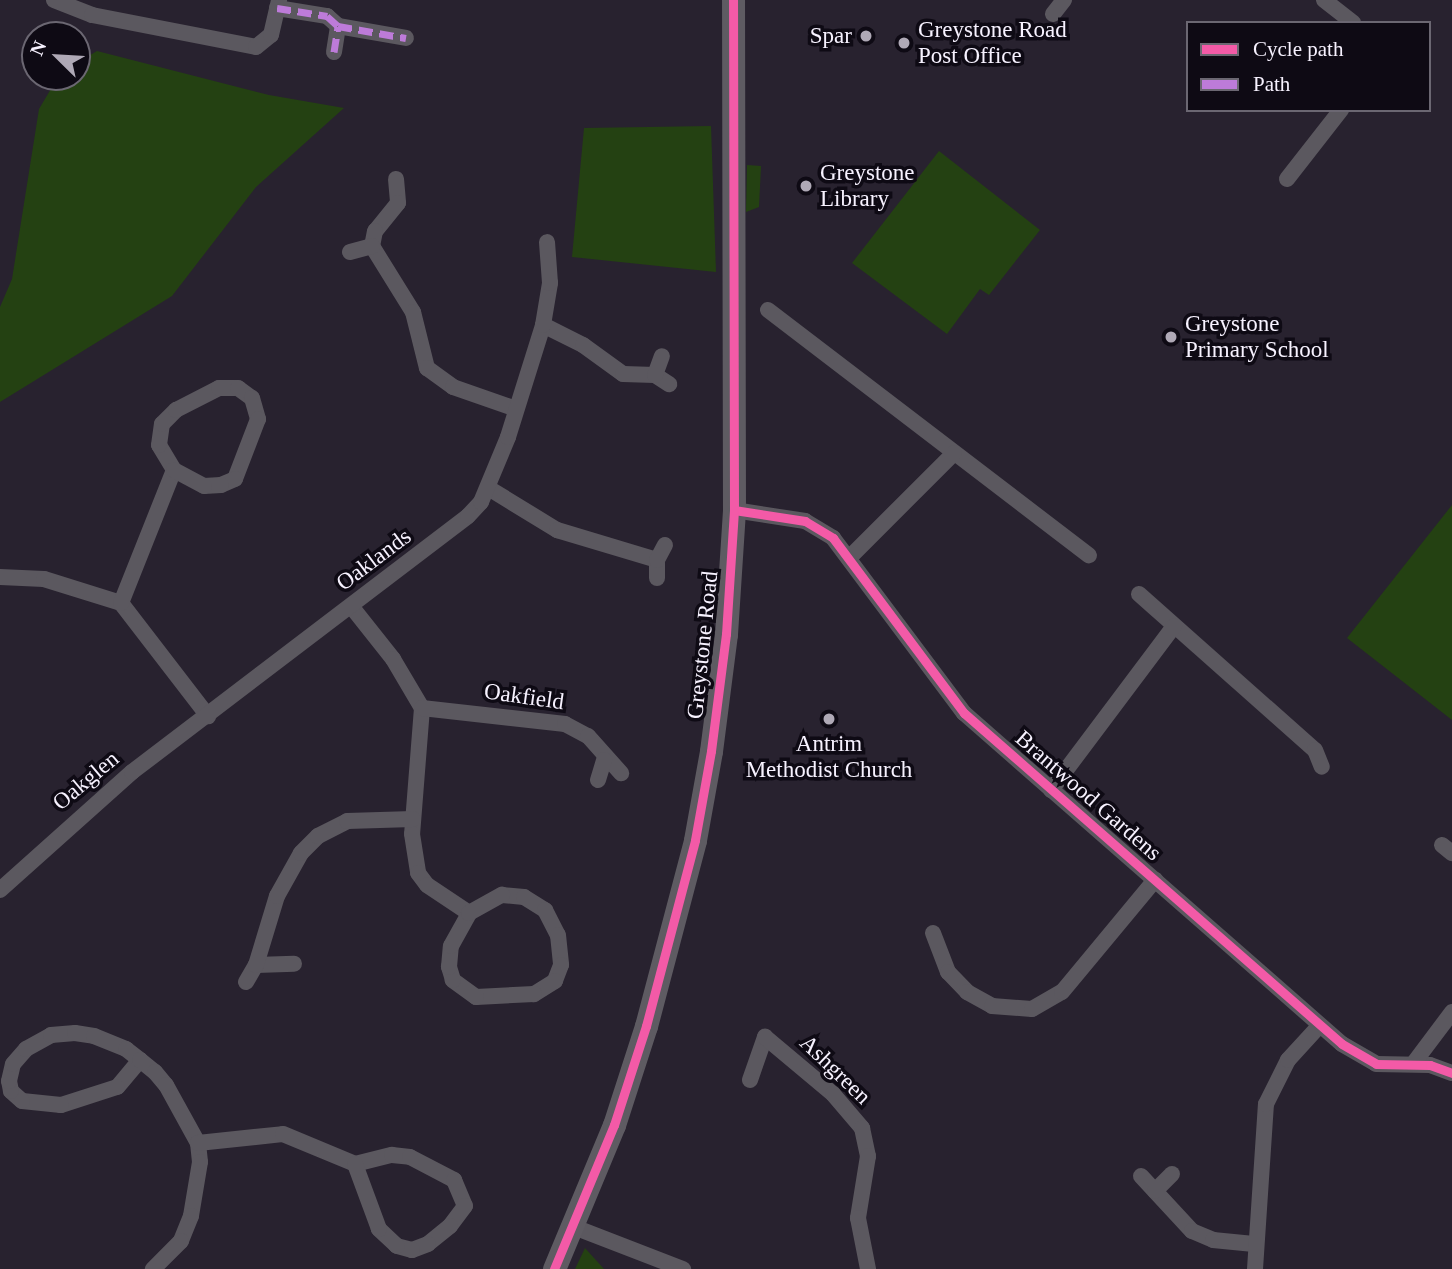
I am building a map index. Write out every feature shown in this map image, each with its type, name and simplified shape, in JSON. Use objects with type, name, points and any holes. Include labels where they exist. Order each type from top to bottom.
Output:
[{"type":"main road","name":"Greystone Road","points":[[554,1269],[574,1227],[646,1026],[695,840],[726,634],[734,510],[733,0]]},
{"type":"street","points":[[54,0],[92,15],[256,47],[271,35],[278,4],[327,16],[338,26],[406,38]]},
{"type":"street","points":[[1054,14],[1064,0]]},
{"type":"street","points":[[1324,0],[1350,21]]},
{"type":"street","points":[[334,52],[338,26]]},
{"type":"street","points":[[1287,178],[1339,112]]},
{"type":"street","points":[[396,179],[398,203],[376,231],[372,246],[413,312],[423,357],[435,377],[516,409]]},
{"type":"street","name":"Oaklands","points":[[279,661],[468,516],[490,489],[543,325],[551,283],[547,242]]},
{"type":"street","points":[[350,252],[372,246]]},
{"type":"street","points":[[768,310],[1089,555]]},
{"type":"street","points":[[543,325],[583,345],[622,374],[662,380],[662,356]]},
{"type":"street","points":[[225,387],[237,388],[252,398],[258,419],[235,479],[204,486],[174,470],[159,445],[162,424],[169,416],[225,387]]},
{"type":"street","points":[[850,557],[954,453]]},
{"type":"street","points":[[121,603],[174,470]]},
{"type":"street","points":[[490,489],[557,530],[661,552],[657,578]]},
{"type":"street","name":"Brantwood Gardens","points":[[734,510],[805,521],[833,538],[850,557],[945,692],[1051,790],[1320,1026],[1376,1064],[1440,1066],[1452,1073]]},
{"type":"street","points":[[0,577],[44,579],[121,603],[208,716]]},
{"type":"street","points":[[1139,594],[1315,750],[1322,767]]},
{"type":"street","points":[[351,606],[393,659],[422,709],[413,820],[418,873],[427,885],[469,913]]},
{"type":"street","name":"Brantwood Gardens","points":[[1051,790],[1174,626]]},
{"type":"street","name":"Oakglen","points":[[0,890],[132,772],[279,661]]},
{"type":"street","name":"Oakfield","points":[[422,709],[560,722],[588,736],[604,760],[621,773]]},
{"type":"street","points":[[598,780],[604,760]]},
{"type":"street","points":[[246,982],[256,965],[277,896],[302,853],[318,836],[347,821],[413,820]]},
{"type":"street","name":"Brantwood Gardens","points":[[933,933],[948,972],[967,992],[992,1006],[1032,1009],[1062,992],[1155,880]]},
{"type":"street","points":[[502,895],[536,903],[558,935],[562,960],[555,981],[534,994],[512,998],[483,999],[459,989],[450,973],[450,956],[469,913],[502,895]]},
{"type":"street","points":[[256,965],[294,964]]},
{"type":"street","points":[[1413,1065],[1452,1012]]},
{"type":"street","points":[[1255,1269],[1254,1244],[1266,1104],[1288,1060],[1320,1026]]},
{"type":"street","points":[[140,1060],[117,1087],[73,1102],[29,1104],[10,1086],[18,1058],[42,1039],[58,1034],[94,1036],[140,1060],[166,1086],[198,1143],[198,1186],[191,1216],[180,1241],[153,1269]]},
{"type":"street","name":"Ashgreen","points":[[751,1080],[765,1037],[833,1094],[862,1128],[868,1156],[858,1218],[868,1269]]},
{"type":"street","points":[[198,1143],[284,1134],[355,1164],[392,1155],[423,1161],[454,1180],[464,1206],[450,1226],[428,1244],[412,1250],[397,1246],[379,1229],[355,1164]]},
{"type":"street","points":[[1155,1191],[1172,1174]]},
{"type":"street","points":[[1141,1176],[1192,1231],[1213,1240],[1254,1244]]},
{"type":"street","points":[[574,1227],[683,1269]]},
{"type":"green space","points":[[97,51],[269,95],[344,108],[256,187],[172,296],[0,402],[0,307],[12,279],[39,109],[50,91],[91,91],[91,55]]},
{"type":"green space","points":[[711,126],[716,272],[572,257],[584,128]]},
{"type":"green space","points":[[939,151],[1040,230],[989,295],[980,289],[947,334],[852,263]]},
{"type":"green space","points":[[747,165],[761,166],[759,207],[746,212]]},
{"type":"green space","points":[[1452,505],[1452,720],[1347,638]]},
{"type":"green space","points":[[585,1248],[604,1269],[575,1269]]},
{"type":"marked path","points":[[277,8],[327,16],[338,26],[406,38]]},
{"type":"marked path","points":[[334,52],[338,26]]},
{"type":"cycle path","points":[[554,1269],[614,1125],[646,1026],[695,840],[711,751],[726,634],[734,510],[733,0]]},
{"type":"cycle path","points":[[734,510],[805,521],[833,538],[964,713],[1342,1044],[1376,1064],[1430,1065],[1452,1073]]},
{"type":"place","name":"Spar","points":[[866,36]]},
{"type":"place","name":"Greystone Road Post Office","points":[[904,43]]},
{"type":"place","name":"Greystone Library","points":[[806,186]]},
{"type":"place","name":"Greystone Primary School","points":[[1171,337]]},
{"type":"place","name":"Antrim Methodist Church","points":[[829,719]]}]
